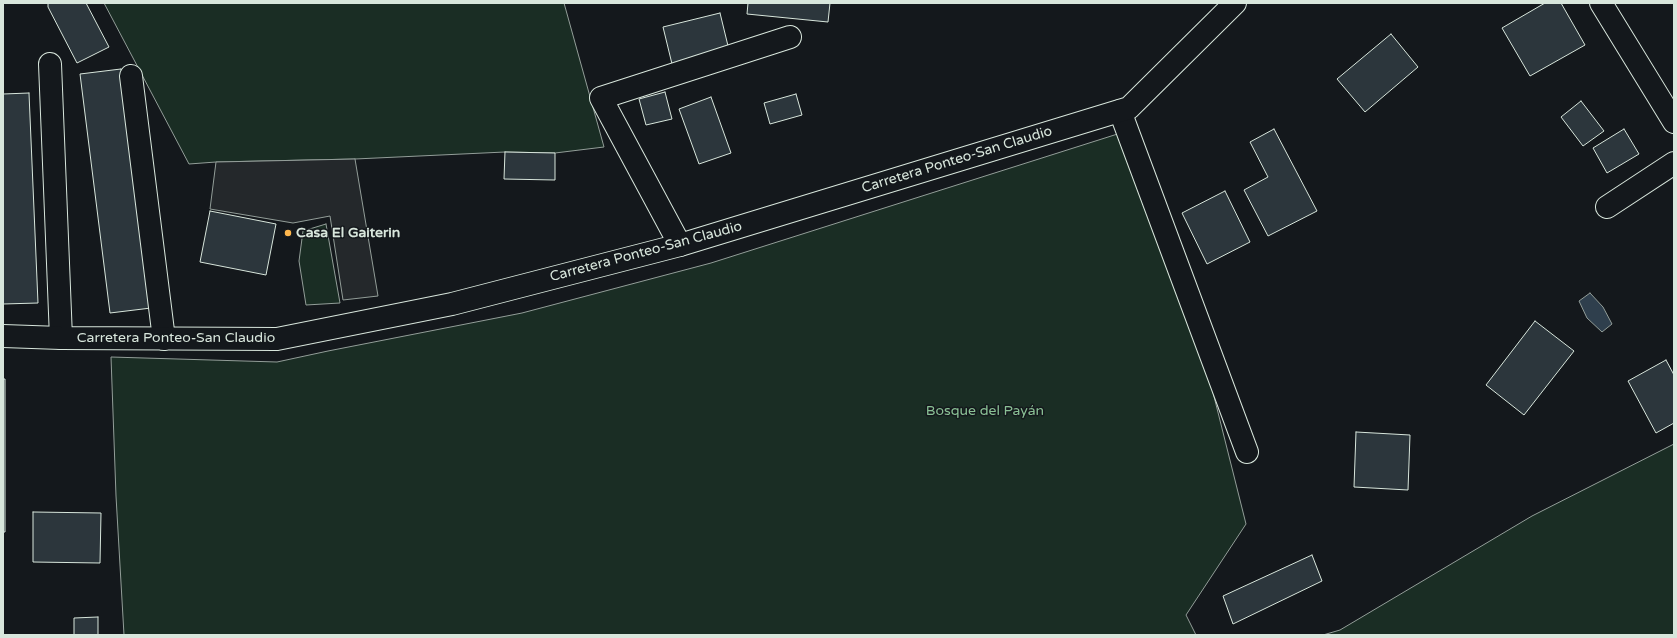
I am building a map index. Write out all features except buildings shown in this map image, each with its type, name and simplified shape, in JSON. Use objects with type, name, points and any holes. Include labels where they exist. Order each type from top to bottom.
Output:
[{"type":"street","name":"Carretera Ponteo-San Claudio","points":[[3,336],[278,340],[452,304],[680,245],[1130,108],[1235,3]]},
{"type":"street","points":[[1601,3],[1674,122]]},
{"type":"street","points":[[680,245],[601,98],[790,37]]},
{"type":"street","points":[[50,64],[61,338]]},
{"type":"street","points":[[131,76],[164,339]]},
{"type":"street","points":[[1120,111],[1247,452]]},
{"type":"street","points":[[1607,207],[1674,163]]},
{"type":"green space","points":[[104,3],[564,3],[604,147],[555,153],[505,152],[355,159],[189,164]]},
{"type":"green space","name":"Bosque del Payán","points":[[1127,131],[1183,273],[1246,524],[1186,615],[1196,635],[124,635],[116,496],[111,357],[277,362],[522,313],[711,263]]},
{"type":"green space","points":[[326,224],[340,303],[306,305],[299,261],[303,231]]},
{"type":"green space","points":[[1674,444],[1674,635],[1323,635],[1340,630],[1532,516]]},
{"type":"shaded area","points":[[355,159],[378,296],[343,300],[330,216],[293,223],[210,209],[216,162]]},
{"type":"water","points":[[1590,293],[1603,307],[1612,324],[1602,332],[1587,318],[1579,301]]},
{"type":"place","name":"Casa El Gaiterin","points":[[288,233]]}]
